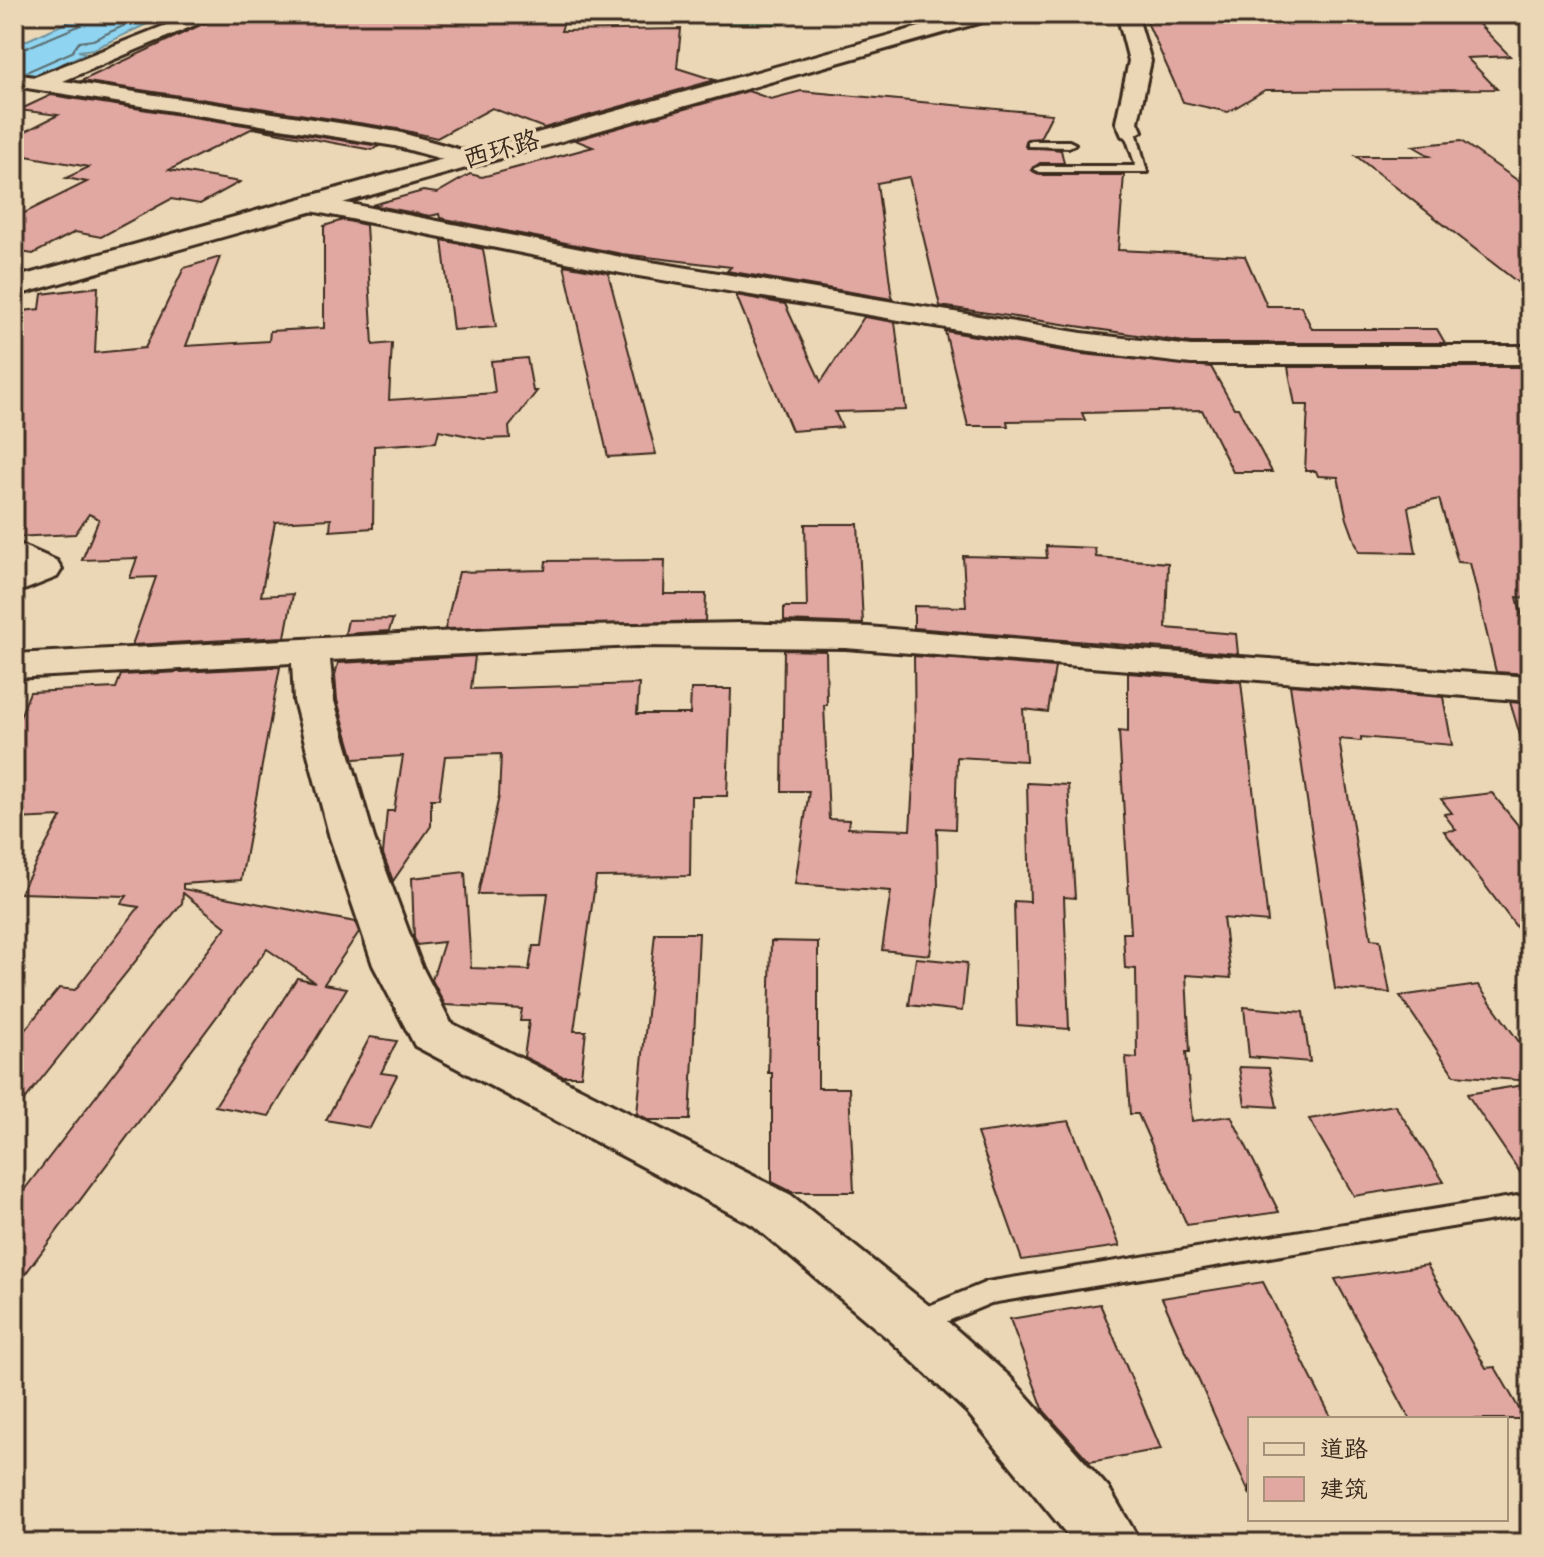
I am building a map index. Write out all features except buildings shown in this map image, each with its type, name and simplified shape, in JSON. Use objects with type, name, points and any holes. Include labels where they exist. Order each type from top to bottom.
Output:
[{"type":"street","points":[[38,83],[211,14]]},
{"type":"street","name":"西环路","points":[[14,287],[989,14]]},
{"type":"street","points":[[1127,14],[1140,61],[1127,122],[1130,131]]},
{"type":"street","points":[[14,80],[398,139],[471,160]]},
{"type":"street","points":[[315,205],[621,265],[1098,344],[1191,355],[1530,355]]},
{"type":"street","points":[[14,553],[44,569],[14,583]]},
{"type":"street","points":[[14,666],[139,662],[310,648],[707,635],[847,637],[1025,653],[1530,689]]},
{"type":"street","points":[[310,648],[314,701],[352,838],[397,965],[432,1034],[772,1210],[912,1325],[988,1394],[1088,1510],[1109,1543]]},
{"type":"lane","points":[[1040,169],[1143,170],[1130,131]]},
{"type":"lane","points":[[1032,144],[1068,140],[1076,169]]},
{"type":"lane","points":[[912,1325],[987,1293],[1530,1204]]},
{"type":"green space","points":[[669,14],[783,14],[782,24],[667,23]]},
{"type":"water","points":[[86,14],[168,14],[94,49],[78,51],[86,53],[14,86],[14,46]]}]
